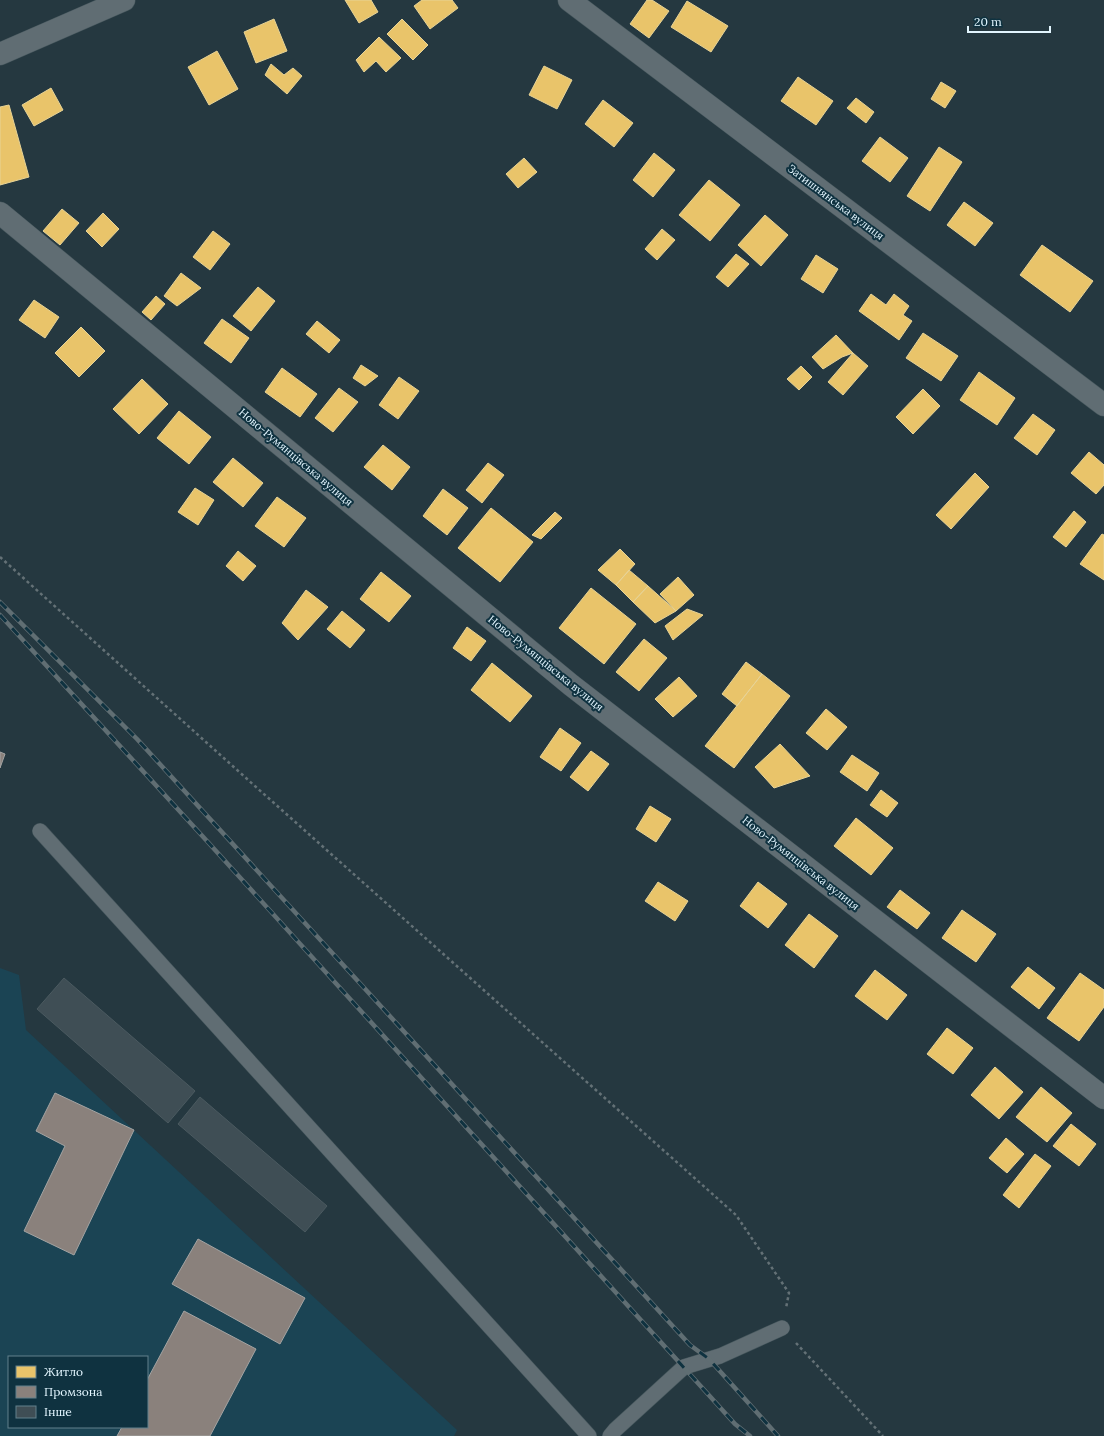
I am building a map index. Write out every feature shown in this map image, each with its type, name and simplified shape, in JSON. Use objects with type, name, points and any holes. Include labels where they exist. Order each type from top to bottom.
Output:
[{"type":"street","points":[[0,54],[124,0]]},
{"type":"street","name":"Затишнянська вулиця","points":[[569,0],[1104,405]]},
{"type":"street","name":"Ново-Румянцівська вулиця","points":[[0,213],[571,685],[1104,1098]]},
{"type":"lane","points":[[40,831],[589,1436]]},
{"type":"lane","points":[[610,1436],[684,1367],[720,1356],[782,1328]]},
{"type":"path","points":[[0,557],[736,1215],[789,1293],[782,1328],[883,1436]]},
{"type":"shaded area","points":[[0,968],[19,975],[26,1030],[457,1430],[454,1436],[0,1436]]},
{"type":"building: Житло","points":[[345,0],[371,0],[378,12],[359,23]]},
{"type":"building: Житло","points":[[422,0],[452,0],[458,8],[430,29],[414,6]]},
{"type":"building: Житло","points":[[647,0],[652,0],[669,11],[649,38],[630,24]]},
{"type":"building: Житло","points":[[687,1],[728,26],[711,52],[671,27]]},
{"type":"building: Житло","points":[[274,19],[287,51],[256,63],[244,32]]},
{"type":"building: Житло","points":[[402,19],[428,45],[413,60],[387,34]]},
{"type":"building: Житло","points":[[379,37],[401,58],[386,72],[376,61],[364,72],[356,60]]},
{"type":"building: Житло","points":[[217,51],[238,89],[209,105],[188,67]]},
{"type":"building: Житло","points":[[271,64],[284,75],[293,68],[302,76],[287,94],[265,75]]},
{"type":"building: Житло","points":[[544,66],[572,80],[557,109],[529,95]]},
{"type":"building: Житло","points":[[798,77],[833,101],[816,125],[781,101]]},
{"type":"building: Житло","points":[[941,82],[956,91],[945,108],[931,99]]},
{"type":"building: Житло","points":[[51,88],[63,110],[34,126],[22,105]]},
{"type":"building: Житло","points":[[856,98],[874,112],[866,123],[847,108]]},
{"type":"building: Житло","points":[[603,100],[633,123],[614,147],[585,124]]},
{"type":"building: Житло","points":[[9,105],[29,177],[0,185],[0,107]]},
{"type":"building: Житло","points":[[880,137],[908,158],[890,182],[862,161]]},
{"type":"building: Житло","points":[[939,147],[962,162],[930,211],[907,196]]},
{"type":"building: Житло","points":[[654,153],[675,170],[653,197],[633,180]]},
{"type":"building: Житло","points":[[524,158],[537,172],[518,188],[506,174]]},
{"type":"building: Житло","points":[[709,180],[740,205],[710,241],[679,215]]},
{"type":"building: Житло","points":[[964,202],[993,223],[975,246],[947,225]]},
{"type":"building: Житло","points":[[62,209],[79,223],[60,245],[43,231]]},
{"type":"building: Житло","points":[[103,213],[119,229],[102,247],[86,231]]},
{"type":"building: Житло","points":[[765,215],[788,235],[761,266],[738,245]]},
{"type":"building: Житло","points":[[662,229],[675,240],[657,260],[645,249]]},
{"type":"building: Житло","points":[[213,231],[230,244],[210,270],[193,257]]},
{"type":"building: Житло","points":[[1042,245],[1093,281],[1070,312],[1020,275]]},
{"type":"building: Житло","points":[[736,254],[749,264],[728,287],[716,277]]},
{"type":"building: Житло","points":[[816,255],[838,269],[823,293],[801,279]]},
{"type":"building: Житло","points":[[181,273],[201,288],[177,306],[164,296]]},
{"type":"building: Житло","points":[[258,287],[275,301],[251,331],[233,316]]},
{"type":"building: Житло","points":[[871,294],[886,305],[894,294],[909,306],[903,315],[912,321],[899,340],[859,311]]},
{"type":"building: Житло","points":[[156,296],[165,304],[151,320],[142,312]]},
{"type":"building: Житло","points":[[34,300],[59,317],[45,338],[19,320]]},
{"type":"building: Житло","points":[[222,319],[249,338],[231,363],[204,343]]},
{"type":"building: Житло","points":[[317,321],[340,340],[329,353],[306,334]]},
{"type":"building: Житло","points":[[81,327],[105,351],[79,377],[55,353]]},
{"type":"building: Житло","points":[[923,333],[958,356],[941,381],[906,358]]},
{"type":"building: Житло","points":[[836,335],[853,353],[842,357],[823,369],[812,357]]},
{"type":"building: Житло","points":[[853,353],[868,366],[843,395],[828,382]]},
{"type":"building: Житло","points":[[361,365],[378,376],[365,386],[353,378]]},
{"type":"building: Житло","points":[[801,366],[812,377],[799,390],[787,379]]},
{"type":"building: Житло","points":[[282,368],[317,394],[300,417],[265,392]]},
{"type":"building: Житло","points":[[979,372],[1015,398],[997,425],[960,400]]},
{"type":"building: Житло","points":[[399,377],[419,391],[398,419],[379,405]]},
{"type":"building: Житло","points":[[142,379],[168,404],[139,434],[113,409]]},
{"type":"building: Житло","points":[[339,388],[358,402],[333,432],[315,418]]},
{"type":"building: Житло","points":[[923,389],[940,406],[913,434],[896,417]]},
{"type":"building: Житло","points":[[179,411],[211,437],[189,464],[157,438]]},
{"type":"building: Житло","points":[[1033,414],[1055,430],[1037,455],[1014,438]]},
{"type":"building: Житло","points":[[383,445],[410,467],[392,490],[364,467]]},
{"type":"building: Житло","points":[[1089,452],[1104,465],[1104,485],[1096,494],[1071,473]]},
{"type":"building: Житло","points":[[233,458],[263,483],[243,507],[213,482]]},
{"type":"building: Житло","points":[[488,463],[504,475],[482,503],[466,490]]},
{"type":"building: Житло","points":[[975,473],[989,487],[951,529],[936,515]]},
{"type":"building: Житло","points":[[195,488],[214,500],[198,525],[178,512]]},
{"type":"building: Житло","points":[[443,489],[468,508],[447,535],[423,516]]},
{"type":"building: Житло","points":[[277,497],[306,518],[284,547],[255,526]]},
{"type":"building: Житло","points":[[491,508],[533,542],[500,582],[458,548]]},
{"type":"building: Житло","points":[[1074,511],[1086,522],[1066,547],[1053,537]]},
{"type":"building: Житло","points":[[555,512],[562,518],[541,539],[532,535]]},
{"type":"building: Житло","points":[[1102,534],[1104,535],[1104,580],[1080,564]]},
{"type":"building: Житло","points":[[620,549],[635,564],[616,585],[598,570]]},
{"type":"building: Житло","points":[[238,551],[256,566],[243,581],[226,566]]},
{"type":"building: Житло","points":[[629,570],[648,586],[633,602],[616,585]]},
{"type":"building: Житло","points":[[381,572],[411,596],[389,622],[360,599]]},
{"type":"building: Житло","points":[[678,577],[694,595],[676,611],[660,594]]},
{"type":"building: Житло","points":[[648,586],[676,611],[655,623],[633,602]]},
{"type":"building: Житло","points":[[591,588],[636,624],[604,664],[559,628]]},
{"type":"building: Житло","points":[[306,590],[328,607],[298,640],[282,623]]},
{"type":"building: Житло","points":[[687,609],[703,615],[673,640],[665,626]]},
{"type":"building: Житло","points":[[342,611],[365,630],[350,648],[327,629]]},
{"type":"building: Житло","points":[[467,627],[486,641],[471,661],[453,648]]},
{"type":"building: Житло","points":[[644,639],[667,658],[639,691],[616,672]]},
{"type":"building: Житло","points":[[746,662],[762,674],[737,706],[722,694]]},
{"type":"building: Житло","points":[[492,663],[532,696],[510,722],[471,690]]},
{"type":"building: Житло","points":[[762,674],[790,696],[734,768],[705,746]]},
{"type":"building: Житло","points":[[679,677],[697,696],[673,717],[655,699]]},
{"type":"building: Житло","points":[[826,709],[847,727],[827,750],[806,733]]},
{"type":"building: Житло","points":[[560,728],[581,743],[561,771],[540,757]]},
{"type":"building: Житло","points":[[780,744],[810,776],[774,788],[755,767]]},
{"type":"building: Житло","points":[[591,751],[609,764],[588,791],[570,777]]},
{"type":"building: Житло","points":[[852,755],[879,773],[867,791],[840,772]]},
{"type":"building: Житло","points":[[881,790],[898,803],[887,817],[870,805]]},
{"type":"building: Житло","points":[[650,806],[671,819],[656,842],[636,829]]},
{"type":"building: Житло","points":[[856,818],[893,848],[871,875],[834,846]]},
{"type":"building: Житло","points":[[658,882],[688,901],[675,921],[645,901]]},
{"type":"building: Житло","points":[[758,882],[787,904],[768,928],[740,906]]},
{"type":"building: Житло","points":[[900,890],[930,913],[917,929],[887,907]]},
{"type":"building: Житло","points":[[962,910],[996,934],[976,962],[942,938]]},
{"type":"building: Житло","points":[[809,914],[838,936],[814,968],[785,945]]},
{"type":"building: Житло","points":[[1028,967],[1055,988],[1039,1009],[1011,987]]},
{"type":"building: Житло","points":[[875,970],[907,995],[887,1020],[855,996]]},
{"type":"building: Житло","points":[[1080,973],[1104,990],[1104,1007],[1079,1041],[1047,1018]]},
{"type":"building: Житло","points":[[947,1028],[973,1048],[953,1074],[927,1054]]},
{"type":"building: Житло","points":[[995,1067],[1023,1092],[999,1119],[971,1095]]},
{"type":"building: Житло","points":[[1041,1087],[1072,1113],[1047,1142],[1016,1117]]},
{"type":"building: Житло","points":[[1071,1124],[1096,1144],[1079,1166],[1053,1146]]},
{"type":"building: Житло","points":[[1006,1138],[1024,1154],[1007,1173],[989,1158]]},
{"type":"building: Житло","points":[[1035,1154],[1051,1166],[1019,1208],[1003,1195]]},
{"type":"building: Промзона","points":[[0,752],[5,754],[0,768]]},
{"type":"building: Промзона","points":[[55,1093],[134,1130],[74,1255],[24,1231],[65,1146],[36,1131]]},
{"type":"building: Промзона","points":[[198,1239],[305,1298],[280,1344],[172,1284]]},
{"type":"building: Промзона","points":[[184,1311],[256,1349],[210,1436],[117,1436],[121,1428],[148,1428],[148,1378]]},
{"type":"building: Інше","points":[[64,978],[195,1091],[168,1123],[37,1009]]},
{"type":"building: Інше","points":[[200,1097],[327,1206],[305,1232],[178,1124]]},
{"type":"railway","points":[[0,602],[137,739],[690,1345],[709,1359],[778,1436]]},
{"type":"railway","points":[[0,615],[735,1424],[750,1436]]}]
